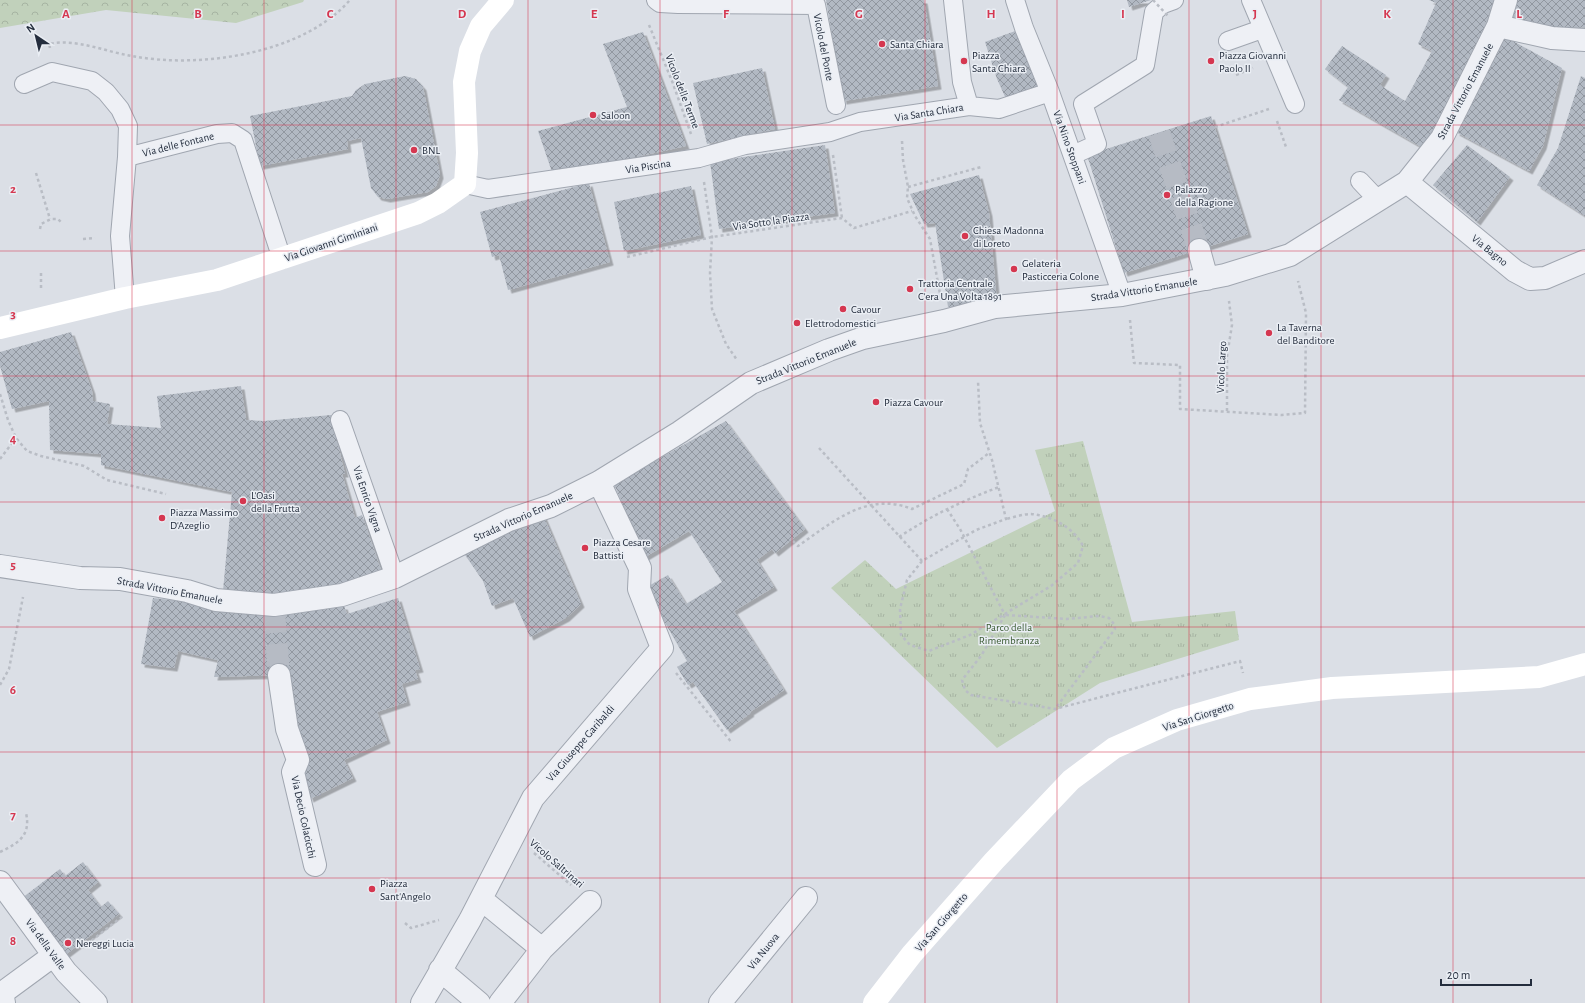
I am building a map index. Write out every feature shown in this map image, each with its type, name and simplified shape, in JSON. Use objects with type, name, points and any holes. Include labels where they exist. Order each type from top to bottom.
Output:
[{"type":"street","points":[[465,184],[467,153],[464,82],[470,51],[481,26],[503,0]]},
{"type":"street","name":"Strada Vittorio Emanuele","points":[[0,566],[80,578],[120,579],[187,591],[216,600],[274,608],[342,595],[395,577],[508,520],[551,506],[599,482],[680,432],[751,382],[829,350],[863,338],[944,321],[995,307],[1126,304],[1290,255],[1377,199],[1407,182],[1442,138],[1498,26],[1506,0]]},
{"type":"street","points":[[1498,26],[1552,38],[1585,40]]},
{"type":"street","name":"Via Bagno","points":[[1407,182],[1515,271],[1530,280],[1545,278],[1585,261]]},
{"type":"street","name":"Via Giovanni Giminiani","points":[[0,328],[125,298],[217,280],[418,213],[438,203],[465,184]]},
{"type":"street","points":[[1199,250],[1207,279]]},
{"type":"street","points":[[599,482],[640,568],[639,589],[662,648]]},
{"type":"street","name":"Via Giuseppe Garibaldi","points":[[422,1003],[481,899],[533,798],[662,648]]},
{"type":"street","name":"Via San Giorgetto","points":[[874,1003],[912,954],[994,861],[1071,780],[1114,748],[1177,720],[1250,699],[1332,688],[1539,677],[1585,664]]},
{"type":"street","name":"Via Decio Colacicchi","points":[[279,675],[287,729],[298,760],[293,772],[315,865]]},
{"type":"street","name":"Via della Valle","points":[[0,882],[58,960],[96,1003]]},
{"type":"street","name":"Via Nuova","points":[[720,1003],[806,898]]},
{"type":"street","points":[[481,899],[542,949]]},
{"type":"street","points":[[500,1003],[542,949],[590,902]]},
{"type":"street","points":[[4,1003],[3,998],[5,991],[58,960]]},
{"type":"street","points":[[440,970],[479,1003]]},
{"type":"lane","name":"Vicolo del Ponte","points":[[656,0],[660,3],[678,4],[816,5],[836,105]]},
{"type":"lane","points":[[953,0],[962,82],[969,106]]},
{"type":"lane","name":"Via Nino Stoppani","points":[[1015,0],[1024,28],[1050,92],[1126,304]]},
{"type":"lane","points":[[1251,0],[1295,104]]},
{"type":"lane","points":[[1073,155],[1098,144],[1083,104],[1145,65],[1154,12],[1164,4],[1171,8]]},
{"type":"lane","points":[[1228,41],[1262,29]]},
{"type":"lane","points":[[24,84],[52,72],[92,81],[106,92],[120,109],[128,126],[127,157]]},
{"type":"lane","name":"Via Santa Chiara","points":[[830,132],[860,122],[969,106],[999,109],[1050,92]]},
{"type":"lane","name":"Via delle Fontane","points":[[125,298],[120,236],[127,157],[217,134],[232,132],[243,140],[282,259]]},
{"type":"lane","name":"Via Piscina","points":[[465,184],[488,189],[699,158],[745,145],[830,132]]},
{"type":"lane","points":[[1360,181],[1377,199]]},
{"type":"lane","name":"Via Enrico Vigna","points":[[340,420],[395,577]]},
{"type":"path","points":[[52,72],[49,44],[62,41],[133,57],[167,60],[205,59],[239,54],[291,40],[322,24],[350,0]]},
{"type":"path","points":[[1152,0],[1171,8]]},
{"type":"path","name":"Vicolo delle Terme","points":[[650,30],[672,81],[699,158]]},
{"type":"path","points":[[1215,127],[1272,108]]},
{"type":"path","points":[[830,132],[842,218],[848,225],[854,228],[912,211]]},
{"type":"path","points":[[903,160],[908,188],[907,198],[912,211],[930,239],[939,287]]},
{"type":"path","points":[[908,188],[981,167]]},
{"type":"path","points":[[36,173],[50,219]]},
{"type":"path","points":[[704,184],[712,237],[710,273],[712,309],[726,344]]},
{"type":"path","name":"Via Sotto la Piazza","points":[[627,257],[712,237],[842,218]]},
{"type":"path","points":[[40,228],[41,224],[50,219],[58,219],[61,222]]},
{"type":"path","points":[[83,239],[96,238]]},
{"type":"path","points":[[41,273],[41,288]]},
{"type":"path","points":[[1126,304],[1134,363],[1180,365],[1180,409],[1282,415],[1305,413],[1306,313],[1297,277]]},
{"type":"path","name":"Vicolo Largo","points":[[1228,411],[1227,356],[1232,325]]},
{"type":"path","points":[[978,381],[980,423],[999,487],[1006,518]]},
{"type":"path","points":[[0,394],[8,420],[16,438],[27,451],[41,456],[84,466],[107,480],[166,494]]},
{"type":"path","points":[[0,459],[16,438]]},
{"type":"path","points":[[819,448],[922,561]]},
{"type":"path","points":[[793,541],[798,546],[840,517],[871,504],[901,504],[912,509],[964,484],[968,469],[989,453]]},
{"type":"path","points":[[899,537],[932,516],[961,501],[999,487]]},
{"type":"path","points":[[947,509],[964,536],[1005,615]]},
{"type":"path","points":[[1030,514],[1048,518],[1069,528],[1079,538],[1083,546],[1078,563],[1051,586],[1005,615],[970,635],[929,651],[910,645],[901,635],[900,609],[907,580],[922,561],[964,536],[1006,518],[1030,514]]},
{"type":"path","points":[[0,685],[9,669],[28,571]]},
{"type":"path","points":[[1005,615],[981,656],[962,680],[965,690],[971,695],[1055,709],[1236,662]]},
{"type":"path","points":[[1005,615],[1067,619],[1099,616],[1109,618],[1114,624],[1115,629],[1055,709]]},
{"type":"path","points":[[662,648],[670,665],[732,743]]},
{"type":"path","points":[[0,852],[12,847],[26,833],[28,823],[26,813]]},
{"type":"path","name":"Vicolo Saltrinari","points":[[514,836],[590,902]]},
{"type":"path","points":[[58,960],[123,916]]},
{"type":"green space","points":[[0,0],[304,0],[303,2],[236,23],[106,10],[0,28]]},
{"type":"green space","name":"Parco della Rimembranza","points":[[1083,441],[1132,622],[1235,611],[1239,640],[1100,683],[997,748],[831,588],[865,560],[896,589],[1055,511],[1035,450]]},
{"type":"building","name":"Santa Chiara","points":[[826,0],[924,0],[938,86],[843,101]]},
{"type":"building","points":[[1127,0],[1151,0],[1129,7]]},
{"type":"building","points":[[1429,0],[1495,0],[1468,68],[1465,67],[1425,149],[1339,100],[1348,87],[1325,69],[1342,46],[1386,75],[1380,85],[1405,101],[1432,51],[1418,44],[1436,3]]},
{"type":"building","points":[[1515,0],[1585,0],[1585,27],[1569,29],[1511,26]]},
{"type":"building","points":[[1018,30],[1041,89],[1007,101],[997,79],[985,42]]},
{"type":"building","points":[[643,32],[686,146],[553,175],[538,131],[627,107],[603,44]]},
{"type":"building","points":[[1502,35],[1562,68],[1543,146],[1529,171],[1456,132]]},
{"type":"building","points":[[762,68],[775,129],[707,144],[693,83]]},
{"type":"building","points":[[405,76],[416,79],[423,87],[440,175],[436,186],[428,192],[387,199],[378,197],[371,188],[361,138],[347,141],[348,149],[260,166],[250,116],[352,96],[356,90],[365,84]]},
{"type":"building","points":[[1581,76],[1585,78],[1585,216],[1537,185],[1558,148]]},
{"type":"building","name":"Palazzo della Ragione","points":[[1211,116],[1248,234],[1124,273],[1087,155]]},
{"type":"building","points":[[825,145],[835,213],[719,229],[710,162]]},
{"type":"building","points":[[1467,145],[1510,177],[1477,222],[1433,185]]},
{"type":"building","name":"Chiesa Madonna di Loreto","points":[[979,175],[989,213],[997,302],[948,307],[935,223],[924,224],[910,194]]},
{"type":"building","points":[[589,183],[610,262],[508,290],[499,255],[492,257],[480,212]]},
{"type":"building","points":[[691,186],[701,235],[624,251],[614,202]]},
{"type":"building","points":[[71,332],[92,391],[93,401],[110,404],[107,424],[161,428],[157,396],[241,386],[246,420],[264,421],[331,415],[345,474],[342,474],[355,518],[362,515],[382,573],[318,591],[281,596],[223,591],[232,492],[101,465],[101,454],[50,450],[49,401],[12,409],[0,366],[0,352]]},
{"type":"building","points":[[726,421],[805,529],[775,553],[772,549],[757,560],[774,587],[734,611],[784,690],[750,712],[751,713],[727,730],[693,682],[688,685],[677,667],[687,661],[645,588],[668,575],[686,604],[722,582],[689,531],[645,557],[614,484]]},
{"type":"building","points":[[543,515],[581,604],[566,618],[530,637],[513,598],[492,606],[483,581],[463,552]]},
{"type":"building","points":[[153,598],[279,612],[280,615],[344,606],[347,614],[398,598],[420,669],[415,670],[418,679],[402,684],[407,702],[377,712],[387,740],[344,760],[353,778],[310,799],[300,768],[308,765],[283,675],[214,677],[218,660],[178,651],[174,668],[141,664]]},
{"type":"building","points":[[83,862],[98,882],[88,890],[101,907],[108,901],[119,914],[65,955],[22,898],[60,869],[65,876]]},
{"type":"tunnel","points":[[1159,133],[1199,250]]},
{"type":"tunnel","points":[[274,611],[279,675]]},
{"type":"place","name":"Santa Chiara","points":[[882,44]]},
{"type":"place","name":"Piazza Santa Chiara","points":[[964,61]]},
{"type":"place","name":"Piazza Giovanni Paolo II","points":[[1211,61]]},
{"type":"place","name":"Saloon","points":[[593,115]]},
{"type":"place","name":"BNL","points":[[414,150]]},
{"type":"place","name":"Palazzo della Ragione","points":[[1167,195]]},
{"type":"place","name":"Chiesa Madonna di Loreto","points":[[965,236]]},
{"type":"place","name":"Gelateria Pasticceria Colone","points":[[1014,269]]},
{"type":"place","name":"Trattoria Centrale C'era Una Volta 1891","points":[[910,289]]},
{"type":"place","name":"Cavour","points":[[843,309]]},
{"type":"place","name":"Elettrodomestici","points":[[797,323]]},
{"type":"place","name":"La Taverna del Banditore","points":[[1269,333]]},
{"type":"place","name":"Piazza Cavour","points":[[876,402]]},
{"type":"place","name":"L'Oasi della Frutta","points":[[243,501]]},
{"type":"place","name":"Piazza Massimo D'Azeglio","points":[[162,518]]},
{"type":"place","name":"Piazza Cesare Battisti","points":[[585,548]]},
{"type":"place","name":"Piazza Sant'Angelo","points":[[372,889]]},
{"type":"place","name":"Nereggi Lucia","points":[[68,943]]}]
